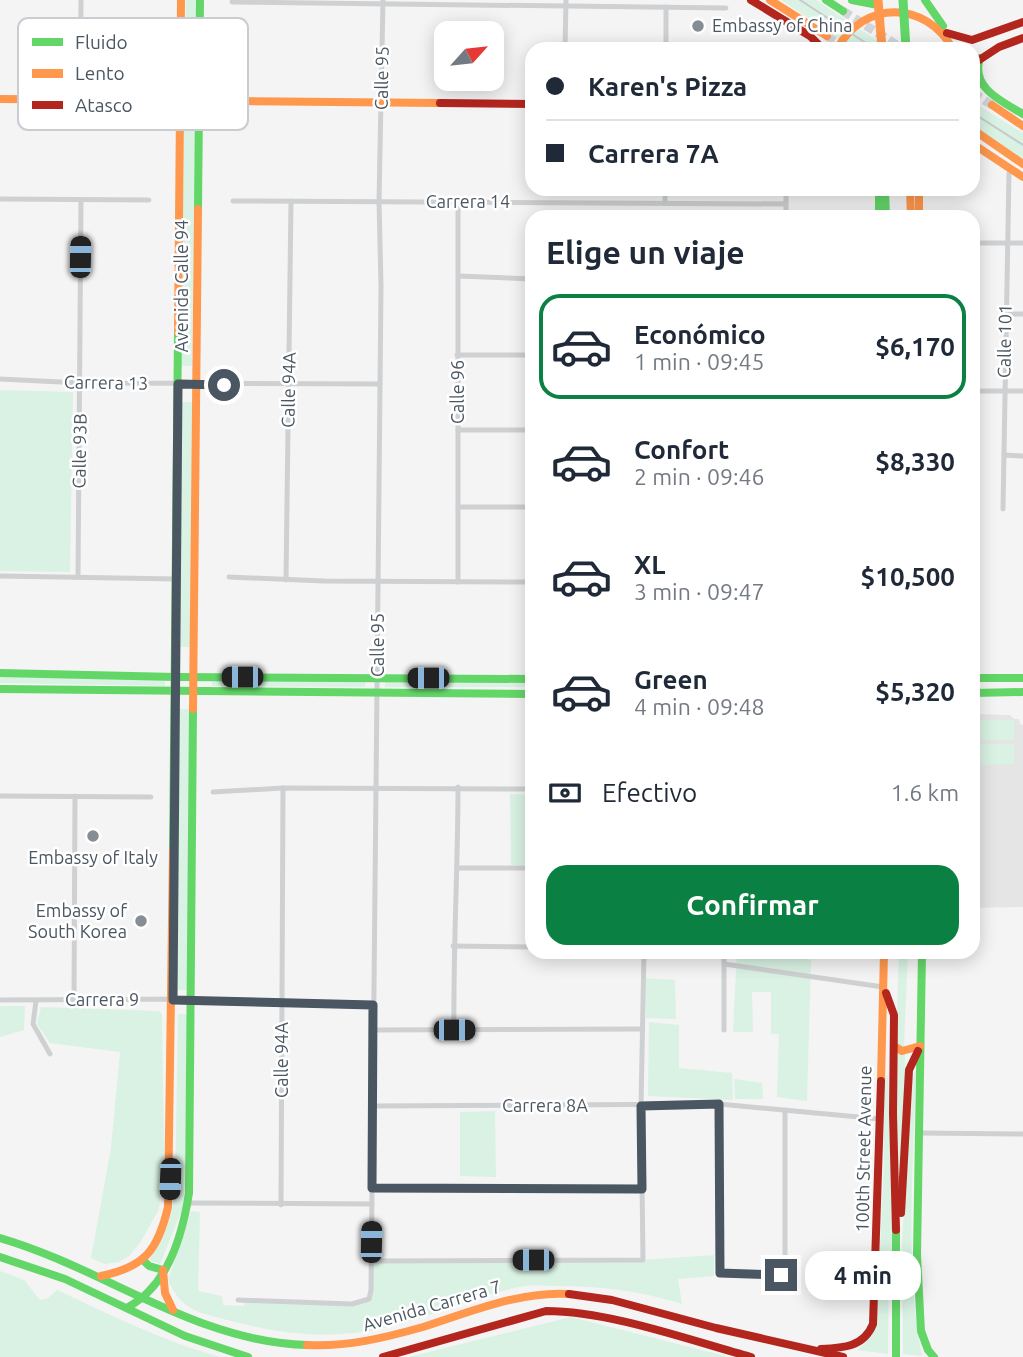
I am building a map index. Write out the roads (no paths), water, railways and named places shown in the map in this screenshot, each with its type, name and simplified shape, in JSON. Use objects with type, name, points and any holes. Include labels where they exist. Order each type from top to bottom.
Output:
[{"type":"main road","name":"Avenida Calle 94","points":[[181,0],[181,18]]},
{"type":"main road","name":"Avenida Calle 94","points":[[201,0],[201,18]]},
{"type":"main road","points":[[751,0],[816,42]]},
{"type":"main road","points":[[770,0],[827,36]]},
{"type":"main road","points":[[826,0],[843,11]]},
{"type":"main road","points":[[852,0],[872,3],[898,2],[918,7],[928,12],[945,30],[972,40],[1023,22]]},
{"type":"main road","points":[[903,0],[906,42]]},
{"type":"main road","points":[[925,0],[950,42]]},
{"type":"main road","points":[[839,42],[850,23],[872,3]]},
{"type":"main road","points":[[872,3],[880,42]]},
{"type":"main road","points":[[980,58],[999,46],[1023,38]]},
{"type":"main road","points":[[980,80],[991,94],[1023,114]]},
{"type":"main road","points":[[0,99],[18,99]]},
{"type":"main road","points":[[248,102],[525,104]]},
{"type":"main road","points":[[992,105],[1023,126]]},
{"type":"main road","name":"Avenida Calle 94","points":[[142,1259],[161,1231],[170,1197],[180,130]]},
{"type":"main road","name":"Avenida Calle 94","points":[[127,1308],[152,1288],[163,1270],[188,1203],[199,130]]},
{"type":"main road","points":[[980,134],[1023,164]]},
{"type":"main road","points":[[980,149],[1023,177]]},
{"type":"main road","points":[[0,673],[525,679]]},
{"type":"main road","points":[[980,678],[1023,678]]},
{"type":"main road","points":[[0,689],[525,694]]},
{"type":"main road","points":[[980,693],[1023,692]]},
{"type":"main road","name":"100th Street Avenue","points":[[810,1350],[855,1346],[866,1339],[871,1330],[877,1254],[884,959]]},
{"type":"main road","name":"100th Street Avenue","points":[[922,959],[917,1255],[922,1337],[934,1357]]},
{"type":"main road","name":"100th Street Avenue","points":[[883,986],[894,1015],[897,1253]]},
{"type":"main road","points":[[894,1046],[902,1051],[920,1046]]},
{"type":"main road","name":"100th Street Avenue","points":[[897,1253],[909,1070],[920,1046]]},
{"type":"main road","points":[[882,1051],[894,1069]]},
{"type":"main road","name":"Avenida Carrera 7","points":[[0,1237],[44,1251],[174,1311],[219,1328],[300,1345],[337,1346],[402,1334],[512,1300],[565,1293],[614,1301],[779,1345],[843,1357]]},
{"type":"main road","points":[[896,1357],[897,1253]]},
{"type":"main road","points":[[0,1257],[70,1281],[197,1342],[248,1357]]},
{"type":"main road","points":[[101,1276],[129,1269],[142,1259],[149,1266],[163,1270],[165,1293],[174,1311]]},
{"type":"main road","name":"Avenida Carrera 7","points":[[383,1357],[449,1340],[520,1317],[557,1311],[577,1312],[614,1320],[751,1357]]},
{"type":"street","points":[[81,0],[81,18]]},
{"type":"street","points":[[232,2],[565,3],[726,8]]},
{"type":"street","name":"Calle 95","points":[[238,1300],[352,1304],[369,1299],[371,1290],[380,384],[379,201],[383,3]]},
{"type":"street","points":[[565,3],[565,42]]},
{"type":"street","points":[[666,7],[666,42]]},
{"type":"street","name":"Calle 101","points":[[1003,509],[1009,173]]},
{"type":"street","points":[[665,196],[665,202]]},
{"type":"street","points":[[786,196],[786,210]]},
{"type":"street","points":[[0,199],[149,200]]},
{"type":"street","name":"Calle 93B","points":[[78,577],[81,200]]},
{"type":"street","name":"Carrera 14","points":[[233,201],[786,204]]},
{"type":"street","name":"Calle 94A","points":[[286,580],[291,201]]},
{"type":"street","name":"Calle 96","points":[[458,202],[458,582]]},
{"type":"street","points":[[980,243],[1023,243]]},
{"type":"street","points":[[458,276],[525,279]]},
{"type":"street","points":[[1006,314],[1023,314]]},
{"type":"street","points":[[457,355],[525,355]]},
{"type":"street","name":"Carrera 13","points":[[0,380],[81,383],[380,384]]},
{"type":"street","points":[[980,391],[1023,391]]},
{"type":"street","points":[[458,430],[525,430]]},
{"type":"street","points":[[1004,455],[1023,456]]},
{"type":"street","points":[[458,507],[525,507]]},
{"type":"street","points":[[0,576],[176,579]]},
{"type":"street","points":[[229,577],[525,582]]},
{"type":"street","points":[[213,792],[283,788],[525,789]]},
{"type":"street","name":"Calle 94A","points":[[281,1205],[283,788]]},
{"type":"street","points":[[454,1030],[453,946],[458,868],[458,788]]},
{"type":"street","points":[[0,796],[151,797]]},
{"type":"street","points":[[74,1001],[75,796]]},
{"type":"street","points":[[458,868],[525,868]]},
{"type":"street","points":[[453,946],[525,947]]},
{"type":"street","points":[[371,1261],[643,1260],[643,959]]},
{"type":"street","points":[[724,959],[724,1030]]},
{"type":"street","points":[[724,964],[883,986]]},
{"type":"street","name":"Carrera 9","points":[[0,1000],[282,1001],[373,1005]]},
{"type":"street","points":[[36,1001],[33,1024],[50,1054]]},
{"type":"street","points":[[373,1030],[642,1030]]},
{"type":"street","points":[[719,1104],[720,1273],[785,1276],[785,1110]]},
{"type":"street","name":"Carrera 8A","points":[[372,1106],[719,1104],[880,1119]]},
{"type":"street","points":[[919,1133],[1023,1134]]},
{"type":"street","points":[[372,1188],[642,1189]]},
{"type":"street","points":[[188,1203],[372,1204]]},
{"type":"tunnel","points":[[843,11],[892,42]]},
{"type":"tunnel","points":[[827,36],[836,42]]},
{"type":"tunnel","points":[[980,97],[992,105]]},
{"type":"railway","points":[[800,0],[864,42]]},
{"type":"railway","points":[[980,117],[1023,145]]},
{"type":"place","name":"Embassy of China","points":[[698,26]]},
{"type":"place","name":"Embassy of Italy","points":[[93,836]]},
{"type":"place","name":"Embassy of South Korea","points":[[141,921]]}]
